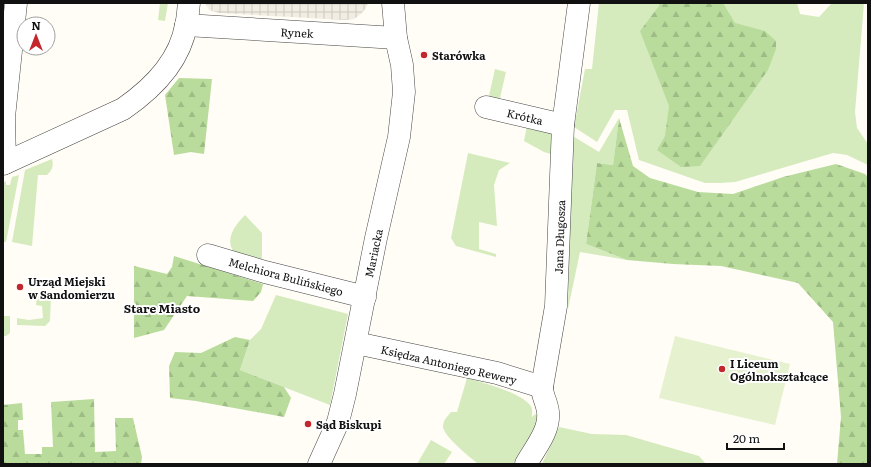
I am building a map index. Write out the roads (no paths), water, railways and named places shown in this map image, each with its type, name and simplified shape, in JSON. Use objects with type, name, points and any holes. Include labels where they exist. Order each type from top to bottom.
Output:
[{"type":"street","points":[[16,3],[4,117],[4,164],[123,109],[136,100],[154,84],[169,65],[177,51],[186,26],[188,3]]},
{"type":"street","points":[[393,3],[396,38]]},
{"type":"street","name":"Jana Długosza","points":[[526,464],[545,431],[548,418],[547,405],[542,395],[542,387],[556,306],[563,125],[579,3]]},
{"type":"street","name":"Rynek","points":[[186,26],[396,38]]},
{"type":"street","name":"Mariacka","points":[[319,464],[338,422],[399,137],[404,92],[402,65],[396,38]]},
{"type":"street","name":"Krótka","points":[[486,107],[563,125]]},
{"type":"street","name":"Melchiora Bulińskiego","points":[[208,255],[266,272],[365,297]]},
{"type":"street","name":"Księdza Antoniego Rewery","points":[[356,343],[497,373],[542,387]]},
{"type":"place","name":"Starówka","points":[[424,55]]},
{"type":"place","name":"Urząd Miejski w Sandomierzu","points":[[20,287]]},
{"type":"place","name":"I Liceum Ogólnokształcące","points":[[722,369]]},
{"type":"place","name":"Sąd Biskupi","points":[[308,424]]},
{"type":"district","name":"Stare Miasto","points":[[162,308]]}]
